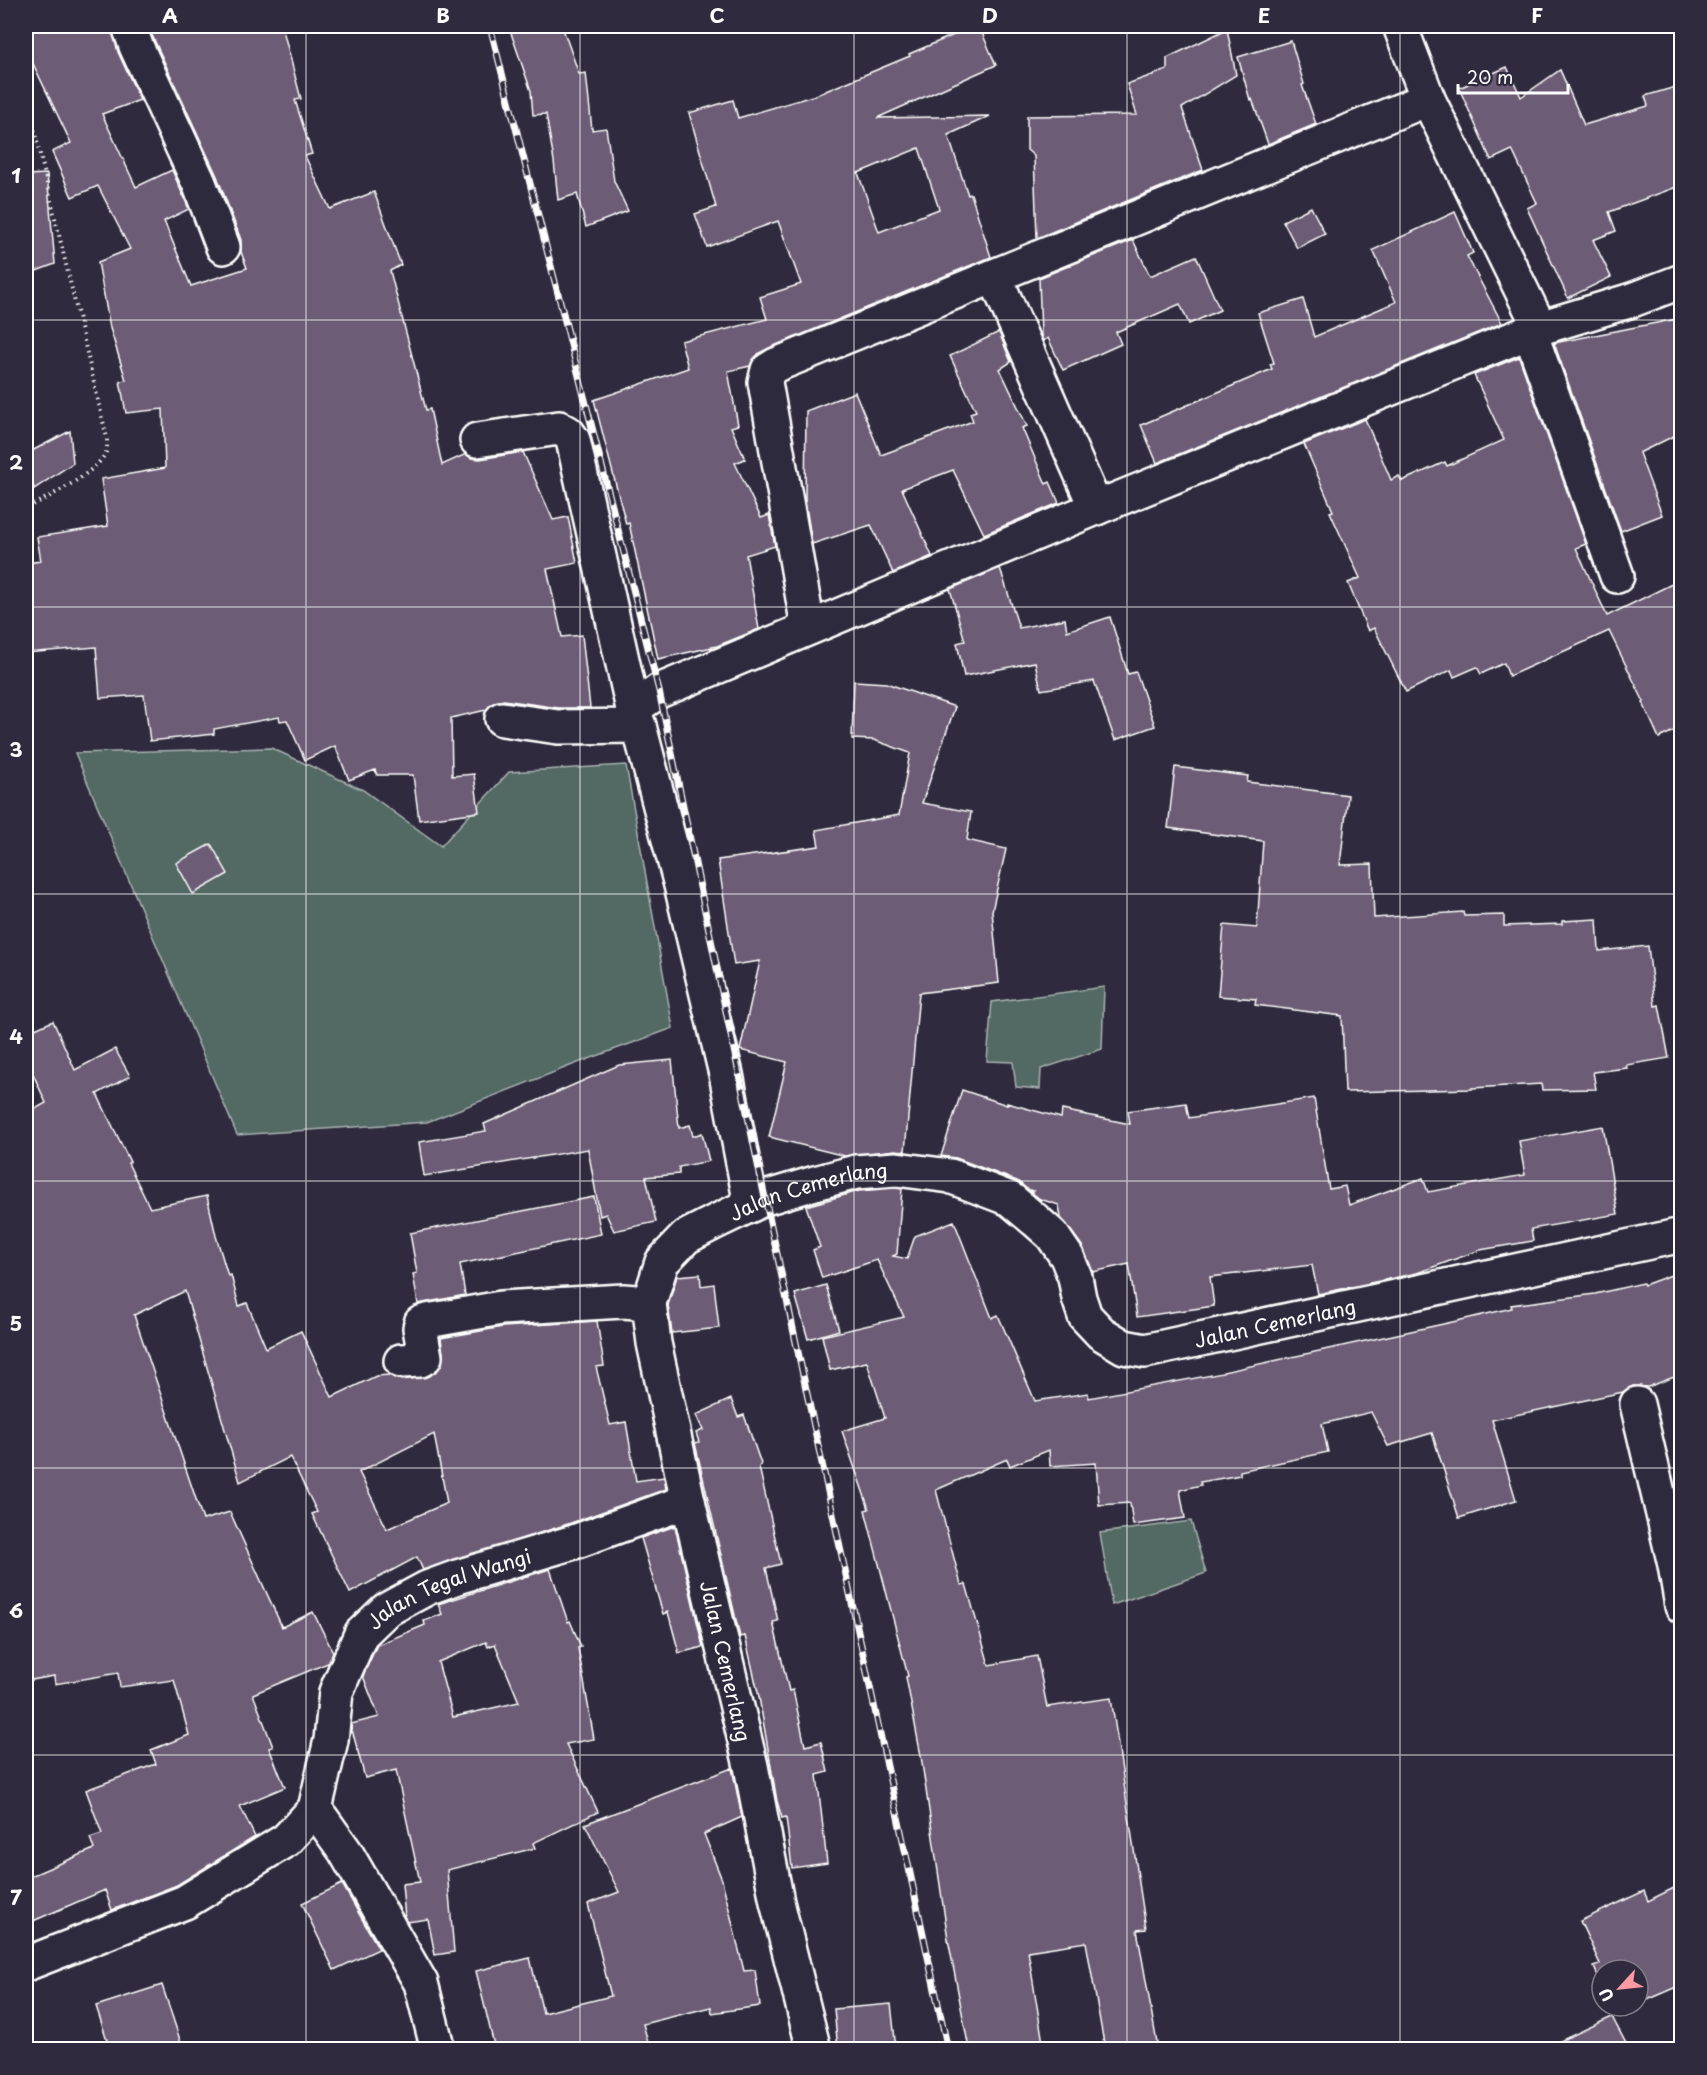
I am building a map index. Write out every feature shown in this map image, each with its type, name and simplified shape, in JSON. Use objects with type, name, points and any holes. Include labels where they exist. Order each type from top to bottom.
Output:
[{"type":"street","points":[[129,26],[199,183],[223,247]]},
{"type":"street","points":[[1400,26],[1428,99],[1535,330],[1617,576]]},
{"type":"street","points":[[808,627],[765,382],[768,370],[1428,99]]},
{"type":"street","points":[[995,277],[1096,508]]},
{"type":"street","points":[[502,719],[558,727],[636,718],[659,691],[808,627],[1535,330],[1632,300],[1682,280]]},
{"type":"street","points":[[477,440],[559,428],[568,433],[573,440],[636,718],[682,889],[721,1051],[751,1205]]},
{"type":"street","name":"Jalan Cemerlang","points":[[814,2049],[777,1902],[751,1766],[688,1501],[654,1343],[649,1304],[662,1262],[686,1237],[765,1198],[856,1172],[896,1169],[950,1176],[1010,1200],[1052,1235],[1067,1257],[1076,1276],[1079,1298],[1086,1316],[1101,1333],[1124,1347],[1145,1351],[1682,1235]]},
{"type":"street","points":[[401,1361],[420,1360],[425,1357],[420,1328],[422,1323],[427,1321],[501,1308],[622,1301],[649,1304]]},
{"type":"street","points":[[1637,1404],[1675,1565],[1682,1606]]},
{"type":"street","name":"Jalan Tegal Wangi","points":[[315,1809],[331,1740],[336,1692],[361,1634],[386,1610],[427,1588],[457,1576],[574,1542],[688,1501]]},
{"type":"street","points":[[26,1964],[185,1902],[286,1840],[315,1809],[345,1851],[421,1983],[438,2049]]},
{"type":"path","points":[[26,95],[108,448],[98,464],[77,480],[26,508]]},
{"type":"green space","points":[[271,748],[363,790],[441,846],[509,772],[626,765],[673,1028],[427,1122],[237,1135],[75,753]]},
{"type":"green space","points":[[1104,987],[1102,1049],[1041,1069],[1040,1089],[1016,1087],[1013,1062],[987,1061],[992,1002]]},
{"type":"green space","points":[[1191,1521],[1206,1573],[1112,1605],[1100,1533]]},
{"type":"building","points":[[26,26],[111,26],[118,52],[140,100],[102,114],[136,187],[172,170],[189,209],[164,221],[191,286],[247,268],[241,252],[241,240],[217,176],[151,33],[168,26],[282,26],[301,99],[295,100],[312,154],[305,156],[330,209],[374,192],[401,265],[390,271],[426,410],[430,409],[442,465],[466,454],[471,458],[480,459],[523,452],[553,520],[568,517],[577,563],[547,569],[562,637],[582,635],[590,708],[559,708],[504,700],[495,702],[486,710],[451,718],[452,776],[474,774],[479,812],[419,820],[413,775],[377,775],[375,770],[349,780],[335,746],[305,760],[287,720],[280,721],[279,717],[214,729],[214,734],[150,741],[144,695],[100,698],[96,647],[26,653],[26,563],[41,561],[37,537],[108,526],[101,479],[165,468],[163,409],[126,413],[120,381],[126,380],[110,328],[98,262],[130,249],[98,186],[72,197],[52,152],[71,143],[26,49]]},
{"type":"building","points":[[533,26],[562,26],[579,74],[586,73],[592,130],[606,128],[614,181],[628,211],[586,227],[577,194],[558,200],[546,114],[533,115],[531,91],[511,33]]},
{"type":"building","points":[[979,26],[996,65],[877,118],[990,116],[948,135],[968,195],[971,194],[991,257],[769,348],[759,353],[750,366],[728,371],[738,425],[731,427],[745,459],[735,463],[761,518],[769,515],[775,546],[746,555],[759,629],[717,646],[658,659],[629,523],[626,524],[594,400],[688,368],[681,341],[767,319],[760,297],[801,284],[778,221],[707,247],[695,214],[716,207],[689,113],[733,100],[738,118],[816,95],[910,56],[909,54]],"holes":[[[919,148],[939,209],[879,232],[858,173]]]},
{"type":"building","points":[[1227,29],[1236,75],[1182,108],[1203,170],[1037,238],[1034,156],[1027,150],[1027,116],[1137,115],[1127,84],[1167,70],[1167,58]]},
{"type":"building","points":[[1291,41],[1304,84],[1302,85],[1316,124],[1268,144],[1252,99],[1250,100],[1238,57]]},
{"type":"building","points":[[1507,67],[1521,97],[1560,70],[1584,125],[1648,106],[1645,96],[1682,85],[1682,185],[1609,212],[1616,231],[1593,240],[1611,277],[1568,298],[1527,208],[1537,203],[1512,150],[1491,160],[1459,88]]},
{"type":"building","points":[[47,174],[55,264],[26,275],[26,175]]},
{"type":"building","points":[[1311,207],[1325,234],[1297,248],[1283,221]]},
{"type":"building","points":[[1455,212],[1473,253],[1467,256],[1502,323],[1157,463],[1141,425],[1272,369],[1270,364],[1274,363],[1258,313],[1303,299],[1314,337],[1396,302],[1373,250]]},
{"type":"building","points":[[1133,240],[1150,276],[1196,256],[1220,310],[1189,324],[1180,304],[1116,332],[1121,344],[1063,370],[1048,338],[1043,341],[1041,335],[1039,278]]},
{"type":"building","points":[[1682,318],[1682,432],[1639,453],[1662,515],[1621,531],[1554,343]]},
{"type":"building","points":[[999,332],[1011,362],[1000,369],[1027,426],[1022,428],[1046,484],[1050,482],[1059,503],[984,534],[953,470],[902,489],[932,556],[893,573],[871,525],[812,544],[805,500],[806,411],[855,392],[881,455],[973,421],[970,413],[976,411],[950,356]]},
{"type":"building","points":[[1519,357],[1586,544],[1576,548],[1607,616],[1682,579],[1682,727],[1659,738],[1609,631],[1509,676],[1504,663],[1481,674],[1477,667],[1454,677],[1451,670],[1406,692],[1374,628],[1368,631],[1348,583],[1360,578],[1330,512],[1333,511],[1304,444],[1365,419],[1391,480],[1399,476],[1402,481],[1445,462],[1447,466],[1504,440],[1474,375]]},
{"type":"building","points":[[70,431],[73,463],[34,489],[26,454]]},
{"type":"building","points":[[1000,568],[1019,628],[1065,619],[1067,631],[1110,617],[1128,674],[1136,672],[1155,726],[1115,740],[1094,681],[1041,690],[1035,662],[964,676],[957,643],[965,641],[950,589]]},
{"type":"building","points":[[854,681],[886,683],[955,707],[922,803],[971,812],[967,840],[1006,849],[992,911],[999,983],[919,993],[905,1151],[895,1150],[845,1156],[769,1137],[787,1062],[740,1050],[760,961],[734,965],[718,860],[819,846],[816,830],[899,815],[910,753],[874,740],[852,739]]},
{"type":"building","points":[[1175,767],[1248,776],[1247,782],[1348,795],[1340,865],[1372,864],[1374,918],[1463,912],[1464,916],[1504,915],[1504,926],[1562,924],[1562,921],[1597,919],[1599,951],[1648,946],[1655,1006],[1659,1005],[1669,1058],[1626,1065],[1627,1068],[1593,1072],[1596,1089],[1542,1090],[1541,1084],[1472,1089],[1345,1092],[1342,1016],[1255,1005],[1256,999],[1218,996],[1224,925],[1257,928],[1263,841],[1168,828]]},
{"type":"building","points":[[211,844],[228,874],[193,894],[176,863]]},
{"type":"building","points":[[53,1021],[75,1070],[115,1049],[130,1076],[97,1094],[150,1208],[207,1196],[216,1236],[228,1276],[231,1275],[239,1306],[247,1303],[266,1348],[301,1331],[332,1397],[376,1376],[389,1375],[402,1380],[430,1376],[442,1364],[441,1338],[503,1327],[597,1321],[604,1366],[596,1367],[610,1425],[626,1422],[636,1481],[664,1477],[666,1489],[568,1524],[423,1570],[417,1557],[350,1593],[312,1514],[317,1512],[290,1457],[240,1482],[185,1291],[134,1315],[203,1520],[230,1512],[282,1627],[313,1612],[333,1652],[328,1663],[253,1694],[273,1747],[269,1748],[285,1787],[240,1806],[255,1837],[177,1885],[112,1910],[105,1890],[26,1924],[26,1878],[94,1849],[90,1838],[102,1834],[86,1790],[156,1764],[151,1750],[189,1735],[174,1680],[120,1687],[118,1673],[55,1684],[54,1676],[26,1681],[26,1114],[46,1103],[26,1058],[26,1033]],"holes":[[[434,1434],[447,1503],[387,1529],[359,1472]]]},
{"type":"building","points":[[672,1060],[679,1128],[690,1125],[693,1136],[702,1133],[709,1161],[679,1167],[679,1174],[646,1177],[656,1222],[614,1231],[606,1214],[600,1216],[588,1149],[424,1176],[419,1142],[486,1131],[484,1124],[619,1065]]},
{"type":"building","points":[[962,1090],[1007,1105],[1007,1103],[1061,1118],[1062,1110],[1130,1124],[1128,1111],[1186,1103],[1189,1118],[1314,1098],[1329,1189],[1345,1186],[1349,1205],[1423,1178],[1428,1192],[1525,1175],[1519,1141],[1603,1126],[1618,1214],[1531,1229],[1533,1241],[1480,1250],[1417,1273],[1318,1294],[1312,1265],[1210,1277],[1214,1306],[1137,1317],[1129,1264],[1093,1272],[1083,1247],[1061,1218],[1059,1205],[1040,1199],[1031,1192],[1033,1191],[1017,1181],[956,1158],[941,1156]]},
{"type":"building","points":[[902,1189],[897,1254],[893,1256],[907,1259],[915,1236],[954,1221],[992,1318],[998,1315],[1035,1401],[1088,1393],[1089,1398],[1223,1373],[1457,1321],[1512,1308],[1511,1305],[1595,1294],[1643,1283],[1644,1285],[1682,1271],[1682,1374],[1648,1387],[1633,1386],[1623,1392],[1492,1420],[1516,1500],[1459,1518],[1432,1433],[1388,1446],[1371,1412],[1322,1424],[1328,1452],[1240,1471],[1240,1475],[1200,1482],[1201,1485],[1180,1490],[1185,1518],[1133,1525],[1130,1503],[1099,1505],[1096,1463],[1050,1466],[1049,1450],[1010,1466],[1007,1459],[936,1490],[961,1585],[966,1584],[989,1665],[1037,1656],[1047,1707],[1111,1698],[1146,1929],[1137,1930],[1158,2049],[1105,2049],[1086,1942],[1028,1951],[1044,2049],[969,2049],[948,1939],[921,1756],[906,1677],[908,1676],[865,1510],[869,1509],[842,1431],[885,1418],[867,1362],[830,1370],[822,1336],[904,1317],[877,1260],[822,1278],[813,1250],[820,1247],[806,1206],[859,1191]]},
{"type":"building","points":[[594,1197],[601,1234],[460,1264],[465,1295],[418,1304],[413,1274],[417,1273],[410,1233]]},
{"type":"building","points":[[700,1274],[701,1286],[714,1284],[719,1328],[672,1333],[668,1305],[677,1276]]},
{"type":"building","points":[[826,1285],[839,1330],[808,1339],[795,1294]]},
{"type":"building","points":[[731,1399],[738,1417],[744,1415],[761,1464],[759,1467],[781,1564],[766,1568],[778,1621],[773,1622],[789,1691],[793,1690],[805,1746],[821,1742],[828,1772],[817,1775],[827,1863],[792,1868],[786,1817],[782,1818],[777,1801],[759,1697],[745,1636],[740,1637],[695,1443],[699,1442],[696,1433],[703,1430],[696,1415]]},
{"type":"building","points":[[675,1526],[703,1647],[679,1653],[668,1612],[663,1614],[641,1538]]},
{"type":"building","points":[[550,1569],[568,1622],[570,1621],[581,1647],[578,1648],[594,1739],[566,1744],[598,1812],[533,1843],[535,1848],[447,1870],[454,1952],[435,1955],[428,1919],[407,1922],[405,1918],[402,1884],[420,1882],[396,1770],[365,1778],[351,1724],[379,1717],[363,1676],[377,1645],[425,1625],[424,1621],[442,1614],[438,1604]],"holes":[[[486,1642],[488,1647],[495,1644],[519,1702],[453,1717],[438,1662]]]},
{"type":"building","points":[[732,1768],[742,1817],[704,1834],[722,1880],[744,1971],[755,1970],[760,2006],[712,2013],[711,2007],[643,2024],[650,2049],[495,2049],[476,1971],[530,1958],[543,2013],[611,1996],[588,1904],[619,1892],[585,1824]]},
{"type":"building","points":[[342,1884],[379,1949],[334,1970],[302,1903]]},
{"type":"building","points":[[1682,1884],[1682,1985],[1650,1999],[1650,1958],[1597,1958],[1580,1921],[1644,1891],[1648,1901]]},
{"type":"building","points":[[162,1985],[183,2049],[110,2049],[96,2006]]},
{"type":"building","points":[[891,2004],[896,2049],[838,2049],[834,2009]]},
{"type":"building","points":[[1613,2018],[1629,2049],[1543,2049]]},
{"type":"railway","points":[[490,26],[659,691],[948,2050]]}]
